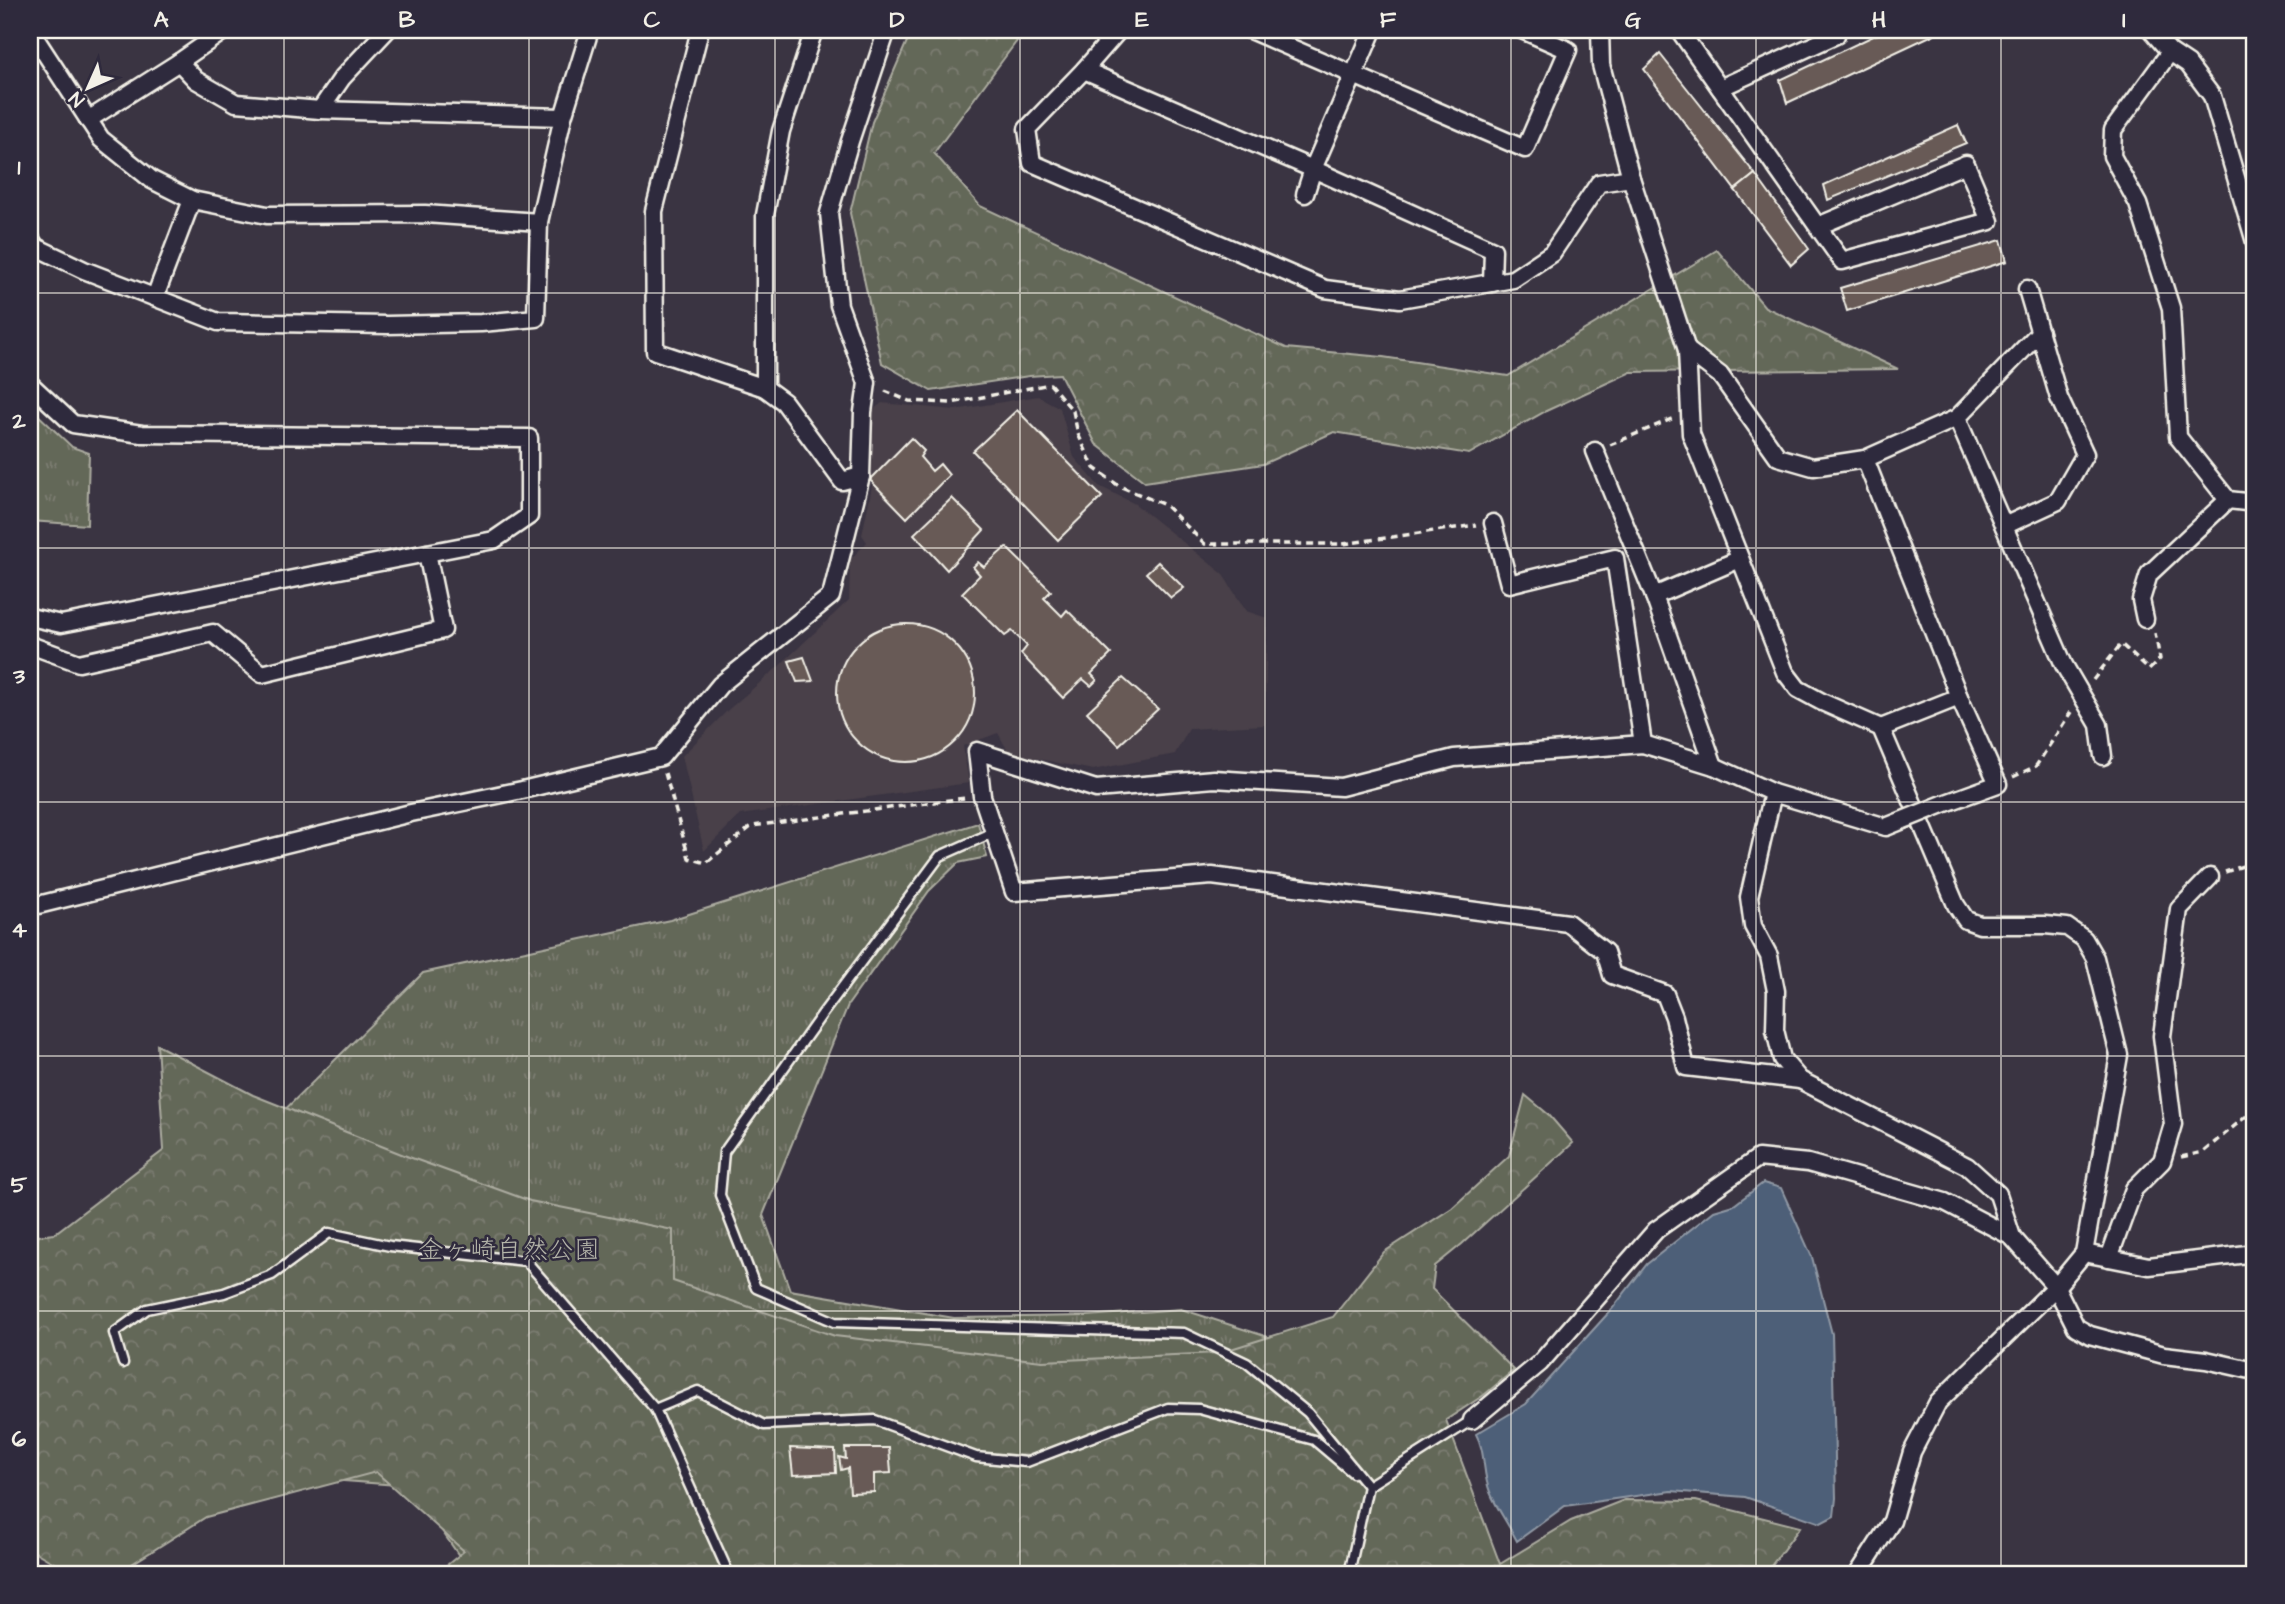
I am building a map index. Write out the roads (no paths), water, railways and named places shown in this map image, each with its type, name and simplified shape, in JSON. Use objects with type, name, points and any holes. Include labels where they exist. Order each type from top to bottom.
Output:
[{"type":"street","points":[[30,30],[101,139],[152,180],[192,200],[267,215],[425,214],[539,222]]},
{"type":"street","points":[[88,120],[225,30]]},
{"type":"street","points":[[320,110],[342,78],[387,30]]},
{"type":"street","points":[[30,238],[36,247],[84,270],[218,322],[387,325],[481,323],[536,318],[539,222],[563,117],[590,30]]},
{"type":"street","points":[[700,30],[654,211],[655,352],[765,388],[784,402],[842,481],[861,476]]},
{"type":"street","points":[[765,388],[765,215],[781,131],[814,30]]},
{"type":"street","points":[[30,908],[411,813],[661,757],[720,685],[831,596],[861,476],[863,412],[867,383],[839,305],[829,213],[887,30]]},
{"type":"street","points":[[1119,30],[1027,129],[1032,163],[1325,289],[1400,299],[1513,279],[1552,253],[1599,183],[1631,178]]},
{"type":"street","points":[[1250,30],[1525,149],[1568,50],[1522,30]]},
{"type":"street","points":[[1305,194],[1313,169],[1373,30]]},
{"type":"street","points":[[1600,30],[1601,65],[1631,178],[1686,350],[1690,434],[1785,672],[1798,689],[1881,728],[1956,905],[1966,920],[1980,925],[2067,927],[2084,939],[2095,958],[2119,1055],[2084,1253],[2056,1287],[1938,1402],[1912,1452],[1892,1521],[1858,1574]]},
{"type":"street","points":[[1679,30],[1842,261],[1990,221],[1966,164],[1818,226]]},
{"type":"street","points":[[1720,88],[1836,35],[1836,30]]},
{"type":"street","points":[[2151,30],[2171,52],[2188,64],[2212,96],[2255,242]]},
{"type":"street","points":[[2171,52],[2113,130],[2112,156],[2138,204],[2171,308],[2178,437],[2228,500],[2255,503]]},
{"type":"street","points":[[179,62],[196,80],[236,103],[320,110],[563,117]]},
{"type":"street","points":[[1084,70],[1493,250],[1492,283]]},
{"type":"street","points":[[155,297],[192,200]]},
{"type":"street","points":[[2004,526],[2058,501],[2085,454],[2059,398],[2027,289]]},
{"type":"street","points":[[1686,350],[1720,375],[1778,457],[1813,467],[1865,459],[1958,418],[2040,332]]},
{"type":"street","points":[[30,384],[73,424],[142,434],[529,438],[529,516],[494,540],[61,624],[30,617]]},
{"type":"street","points":[[1958,418],[2064,665],[2099,725],[2102,756]]},
{"type":"street","points":[[1595,451],[1654,596],[1714,766]]},
{"type":"street","points":[[1865,459],[1959,697],[1998,784],[1886,827],[1773,793],[1714,766],[1643,744],[1454,758],[1341,787],[1214,779],[1096,789],[977,751],[982,796],[1014,892],[1212,876],[1568,923],[1605,952],[1612,975],[1665,994],[1674,1017],[1686,1067],[1800,1080],[1967,1166],[1998,1194],[2012,1237]]},
{"type":"street","points":[[2145,619],[2141,600],[2149,574],[2228,500]]},
{"type":"street","points":[[1493,523],[1509,583],[1615,558],[1643,744]]},
{"type":"street","points":[[30,645],[79,663],[213,634],[262,674],[443,630],[427,552]]},
{"type":"street","points":[[1654,596],[1740,559]]},
{"type":"street","points":[[1881,728],[1959,697]]},
{"type":"street","points":[[1773,793],[1749,897],[1753,926],[1769,956],[1776,990],[1775,1030],[1782,1059],[1800,1080]]},
{"type":"street","points":[[2109,1258],[2134,1189],[2162,1161],[2173,1124],[2162,1036],[2179,909],[2210,877]]},
{"type":"street","points":[[1472,1420],[1540,1363],[1657,1230],[1758,1158],[1808,1163],[1945,1202],[2012,1237],[2056,1287],[2076,1326],[2090,1335],[2164,1355],[2206,1360],[2255,1371]]},
{"type":"street","points":[[2084,1253],[2149,1266],[2255,1252]]},
{"type":"lane","points":[[994,832],[940,856],[724,1152],[720,1195],[756,1288],[835,1322],[1184,1333],[1247,1363],[1308,1413],[1368,1486]]},
{"type":"lane","points":[[122,1363],[114,1333],[147,1309],[224,1293],[272,1275],[329,1233],[390,1246],[526,1261],[655,1409],[729,1574]]},
{"type":"lane","points":[[655,1409],[698,1391],[764,1425],[875,1420],[976,1457],[1027,1462],[1168,1408],[1199,1409],[1314,1440],[1368,1486]]},
{"type":"lane","points":[[1349,1574],[1368,1486],[1472,1420]]},
{"type":"water","points":[[1763,1183],[1781,1188],[1812,1257],[1832,1334],[1836,1498],[1834,1516],[1821,1523],[1745,1497],[1671,1491],[1565,1506],[1517,1541],[1490,1492],[1476,1434],[1526,1404],[1612,1309],[1647,1264],[1714,1211],[1734,1205]]},
{"type":"park label","name":"金ヶ崎自然公園","points":[[509,1249]]}]
